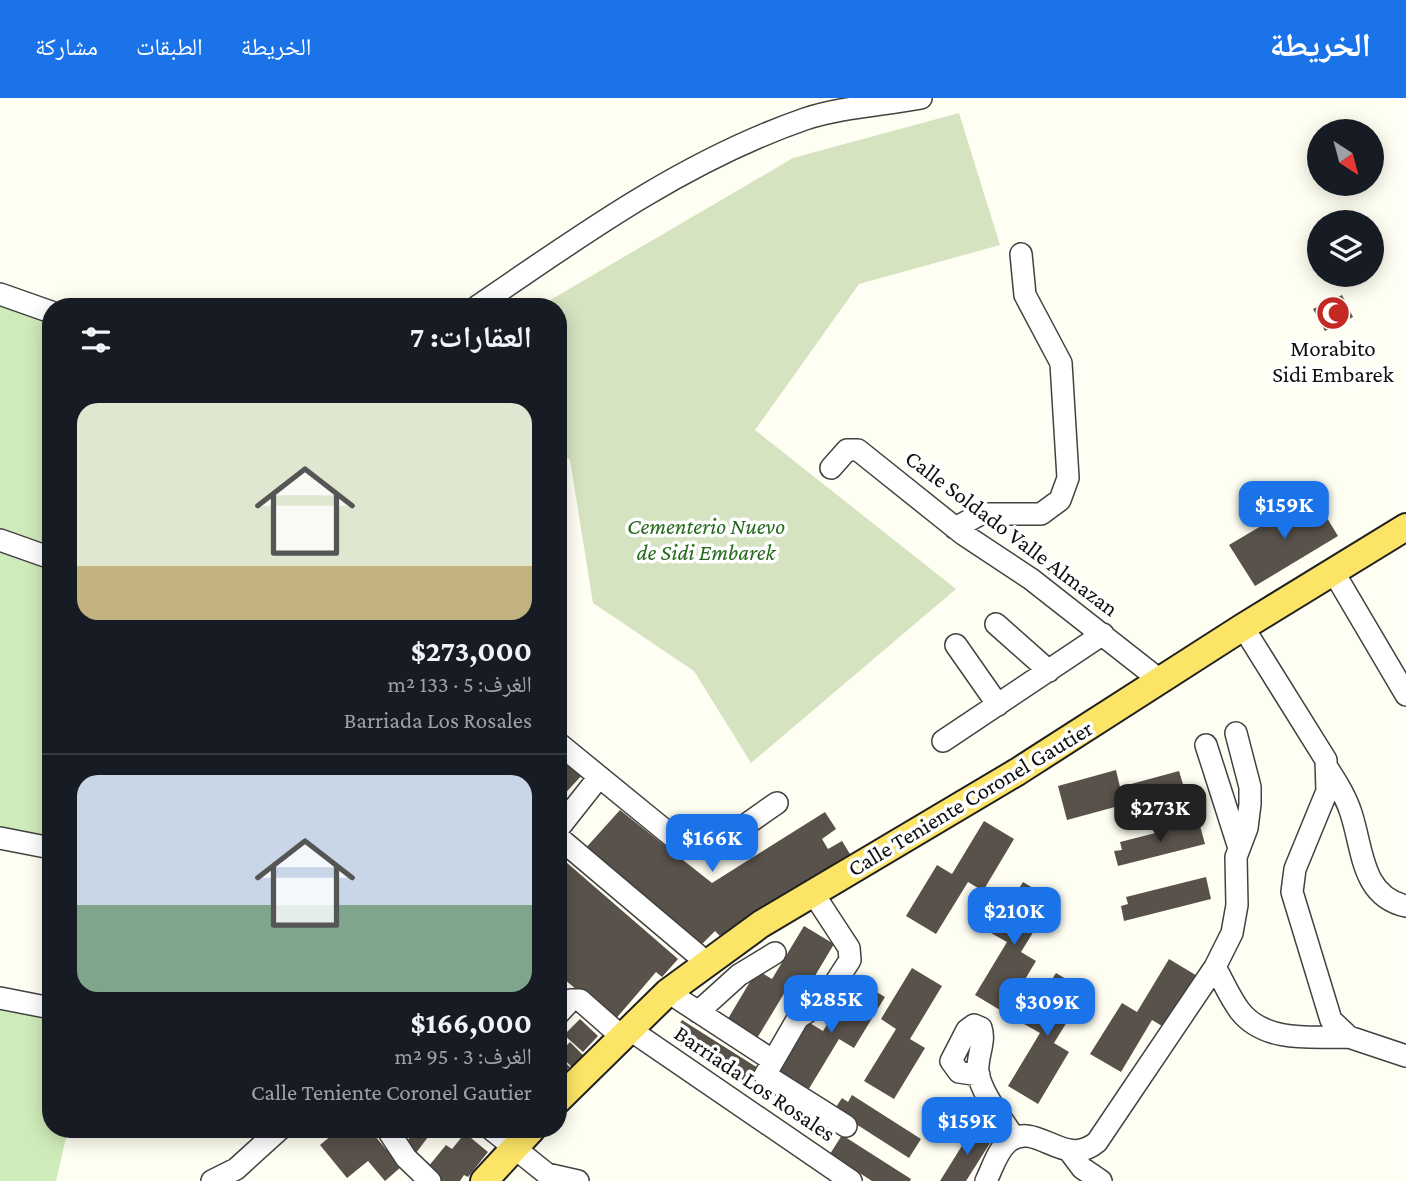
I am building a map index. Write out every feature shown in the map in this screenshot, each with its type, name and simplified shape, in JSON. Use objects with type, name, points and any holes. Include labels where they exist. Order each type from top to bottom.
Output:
[{"type":"main road","name":"Calle Teniente Coronel Gautier","points":[[567,1091],[668,992],[706,962],[813,893],[1017,772],[1242,627],[1406,527]]},
{"type":"main road","points":[[484,1181],[524,1138]]},
{"type":"street","points":[[490,298],[635,200],[761,135],[809,118],[921,98]]},
{"type":"street","points":[[955,527],[981,514],[1041,514],[1060,500],[1066,485],[1061,363],[1025,295],[1021,254]]},
{"type":"street","points":[[0,294],[42,309]]},
{"type":"street","name":"Calle Soldado Valle Almazan","points":[[831,468],[846,450],[858,450],[955,527],[1031,579],[1161,681]]},
{"type":"street","points":[[0,540],[42,555]]},
{"type":"street","points":[[1333,571],[1404,686]]},
{"type":"street","points":[[996,624],[1049,671]]},
{"type":"street","points":[[1242,627],[1318,744],[1327,769],[1347,802],[1372,884],[1388,900],[1406,906]]},
{"type":"street","points":[[943,741],[1103,634]]},
{"type":"street","points":[[956,645],[998,705]]},
{"type":"street","points":[[986,1181],[1002,1149],[1014,1138],[1029,1136],[1070,1152],[1085,1150],[1102,1137],[1153,1055],[1227,947],[1236,919],[1235,867],[1247,828],[1250,795],[1236,733]]},
{"type":"street","points":[[1206,745],[1239,848]]},
{"type":"street","points":[[567,750],[676,841],[691,847],[712,844],[777,803]]},
{"type":"street","points":[[1327,769],[1324,802],[1295,869],[1292,892],[1331,1020],[1349,1037]]},
{"type":"street","points":[[567,817],[599,777]]},
{"type":"street","points":[[0,838],[42,846]]},
{"type":"street","points":[[567,845],[706,962]]},
{"type":"street","points":[[813,893],[849,948],[850,960],[823,1002],[798,1018],[765,1072],[767,1078],[846,1126]]},
{"type":"street","points":[[698,1012],[739,975],[775,953]]},
{"type":"street","points":[[1215,967],[1240,1010],[1263,1028],[1284,1035],[1349,1037],[1406,1056]]},
{"type":"street","points":[[668,992],[772,1060]]},
{"type":"street","points":[[0,999],[42,1006]]},
{"type":"street","name":"Barriada Los Rosales","points":[[567,1004],[571,1000],[580,1000],[625,1033],[851,1181]]},
{"type":"street","points":[[979,1075],[1014,1138]]},
{"type":"street","points":[[212,1181],[232,1175],[271,1138]]},
{"type":"street","points":[[393,1138],[406,1157],[430,1181]]},
{"type":"street","points":[[501,1138],[547,1174],[578,1181]]},
{"type":"street","points":[[1070,1152],[1082,1168],[1101,1181]]},
{"type":"green space","name":"Cementerio Nuevo de Sidi Embarek","points":[[959,113],[1000,245],[859,284],[755,430],[956,589],[751,763],[694,671],[593,603],[570,460],[567,458],[567,298],[554,298],[793,158]]},
{"type":"green space","points":[[0,294],[42,309],[42,842],[0,834]]},
{"type":"green space","points":[[0,998],[42,1006],[42,1138],[66,1138],[56,1181],[0,1181]]},
{"type":"building","name":"Morabito Sidi Embarek","points":[[1342,295],[1353,317],[1325,331],[1313,309]]},
{"type":"building","points":[[1313,495],[1338,536],[1255,586],[1229,545]]},
{"type":"building","points":[[567,758],[584,773],[567,791]]},
{"type":"building","points":[[1116,770],[1120,787],[1179,771],[1189,804],[1131,820],[1126,804],[1067,820],[1058,786]]},
{"type":"building","points":[[620,810],[712,883],[825,812],[836,829],[822,839],[828,849],[842,841],[850,854],[720,936],[715,931],[702,944],[583,851]]},
{"type":"building","points":[[984,821],[1014,839],[983,891],[968,882],[936,934],[906,916],[937,865],[952,874]]},
{"type":"building","points":[[1199,822],[1205,844],[1118,866],[1114,851],[1122,850],[1120,842]]},
{"type":"building","points":[[567,863],[678,959],[662,977],[656,972],[614,1021],[567,982]]},
{"type":"building","points":[[1206,877],[1211,899],[1124,921],[1121,906],[1128,904],[1126,897]]},
{"type":"building","points":[[1023,882],[1053,900],[1021,952],[1036,961],[1005,1013],[975,995],[1007,942],[991,933]]},
{"type":"building","points":[[804,926],[834,944],[803,996],[788,987],[756,1040],[726,1022],[757,970],[772,979]]},
{"type":"building","points":[[1169,959],[1199,977],[1167,1029],[1152,1020],[1121,1072],[1090,1054],[1122,1003],[1137,1012]]},
{"type":"building","points":[[912,968],[942,986],[910,1039],[925,1048],[894,1099],[864,1081],[896,1029],[881,1019]]},
{"type":"building","points":[[1056,973],[1086,991],[1054,1043],[1069,1052],[1038,1104],[1008,1086],[1040,1033],[1024,1024]]},
{"type":"building","points":[[855,979],[885,997],[854,1048],[839,1039],[807,1092],[777,1074],[808,1022],[823,1031]]},
{"type":"building","points":[[580,1019],[598,1036],[583,1052],[567,1038],[567,1032]]},
{"type":"building","points":[[682,1020],[758,1068],[746,1087],[677,1043],[681,1036],[675,1032]]},
{"type":"building","points":[[570,1042],[583,1055],[572,1067],[567,1062],[567,1045]]},
{"type":"building","points":[[852,1095],[921,1139],[909,1158],[834,1110],[842,1098],[848,1102]]},
{"type":"building","points":[[973,1128],[992,1140],[966,1181],[940,1181]]},
{"type":"building","points":[[842,1135],[911,1179],[910,1181],[872,1181],[830,1154]]},
{"type":"building","points":[[328,1138],[377,1138],[401,1167],[385,1181],[368,1161],[347,1178],[320,1145]]},
{"type":"building","points":[[409,1138],[427,1138],[416,1153],[405,1144]]},
{"type":"building","points":[[461,1138],[471,1138],[488,1152],[468,1177],[464,1175],[460,1181],[433,1181],[423,1173],[446,1145],[452,1149]]},
{"type":"place","name":"Morabito Sidi Embarek","points":[[1333,313]]}]
